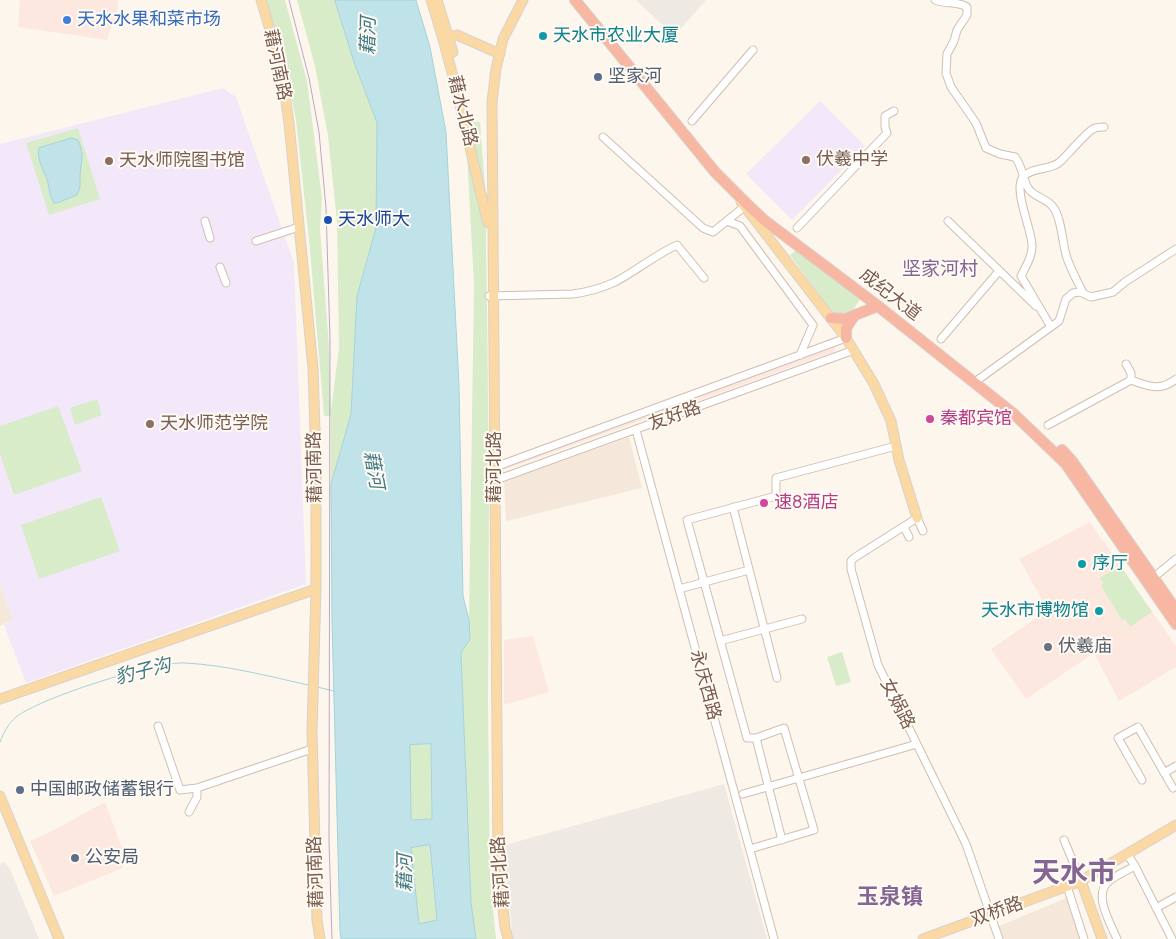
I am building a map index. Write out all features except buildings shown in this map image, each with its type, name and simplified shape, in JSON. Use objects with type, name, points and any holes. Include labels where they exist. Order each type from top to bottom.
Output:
[{"type":"highway","name":"成纪大道","points":[[575,0],[715,172],[764,220],[878,306],[1015,415],[1066,464],[1176,624]]},
{"type":"highway","name":"成纪大道","points":[[579,0],[717,170],[766,213],[1024,414],[1072,461],[1176,610]]},
{"type":"highway","points":[[831,318],[845,319],[878,306]]},
{"type":"highway","points":[[846,338],[846,328],[854,316]]},
{"type":"main road","name":"藉河南路","points":[[261,0],[281,66],[289,123],[312,368],[316,462],[316,589],[312,749],[317,920],[320,939]]},
{"type":"main road","name":"藉水北路","points":[[430,0],[446,38],[487,196]]},
{"type":"main road","name":"藉水北路","points":[[437,0],[490,222]]},
{"type":"main road","name":"藉河北路","points":[[502,939],[493,862],[490,222],[492,102],[498,38],[518,0]]},
{"type":"main road","name":"藉河北路","points":[[490,222],[487,196],[487,102],[491,68],[523,0]]},
{"type":"main road","points":[[446,38],[457,35],[497,53]]},
{"type":"main road","points":[[717,170],[846,338],[874,384],[889,415],[917,518]]},
{"type":"main road","name":"藉河北路","points":[[491,297],[496,480],[498,861],[508,939]]},
{"type":"main road","points":[[0,700],[316,589]]},
{"type":"main road","points":[[0,796],[59,939]]},
{"type":"main road","points":[[0,811],[53,939]]},
{"type":"main road","name":"双桥路","points":[[923,939],[1081,881],[1176,825]]},
{"type":"main road","points":[[1081,881],[1102,939]]},
{"type":"street","points":[[934,0],[943,3],[958,2],[967,6],[967,15],[957,30],[947,54],[947,79],[976,123],[986,148],[1000,154],[1015,157],[1022,167],[1020,186],[1032,245],[1029,260],[1021,276],[1052,326]]},
{"type":"street","points":[[692,121],[753,50]]},
{"type":"street","points":[[797,228],[887,133],[885,127],[886,116],[894,110]]},
{"type":"street","points":[[1022,177],[1033,171],[1057,166],[1092,128],[1104,127]]},
{"type":"street","points":[[603,137],[703,228],[713,232],[744,207]]},
{"type":"street","points":[[1022,177],[1030,191],[1053,207],[1058,219],[1068,260],[1083,293]]},
{"type":"street","points":[[727,221],[740,226],[813,325],[800,355]]},
{"type":"street","points":[[948,221],[1043,312]]},
{"type":"street","points":[[205,222],[210,238]]},
{"type":"street","points":[[256,242],[299,227]]},
{"type":"street","points":[[491,297],[586,292],[615,282],[660,253],[677,245],[704,278]]},
{"type":"street","points":[[979,379],[1059,321],[1066,299],[1073,293],[1080,292],[1091,298],[1113,292],[1176,249]]},
{"type":"street","points":[[220,267],[226,283]]},
{"type":"street","points":[[941,339],[999,270]]},
{"type":"street","name":"友好路","points":[[495,467],[846,338]]},
{"type":"street","name":"友好路","points":[[496,480],[854,350]]},
{"type":"street","points":[[1126,364],[1131,373],[1131,380]]},
{"type":"street","points":[[1048,425],[1131,380],[1153,388],[1176,379]]},
{"type":"street","name":"永庆西路","points":[[636,430],[774,939]]},
{"type":"street","points":[[750,849],[814,830],[784,728],[756,738],[747,738],[687,520],[776,496],[776,478],[896,446]]},
{"type":"street","points":[[733,507],[777,678]]},
{"type":"street","points":[[917,518],[923,531]]},
{"type":"street","name":"女娲路","points":[[917,518],[854,558],[851,562],[851,570],[878,665],[966,844],[999,939]]},
{"type":"street","points":[[904,527],[909,537]]},
{"type":"street","points":[[1159,573],[1176,559]]},
{"type":"street","points":[[679,589],[749,570]]},
{"type":"street","points":[[720,641],[802,619]]},
{"type":"street","points":[[158,726],[180,790],[197,788],[312,749]]},
{"type":"street","points":[[1142,780],[1118,738],[1138,727],[1172,788]]},
{"type":"street","points":[[756,738],[782,840]]},
{"type":"street","points":[[744,794],[918,744]]},
{"type":"street","points":[[1164,773],[1176,766]]},
{"type":"street","points":[[189,812],[197,797],[197,788]]},
{"type":"street","points":[[1064,840],[1081,881]]},
{"type":"street","points":[[1127,854],[1172,939]]},
{"type":"street","points":[[1117,939],[1104,908],[1102,894],[1107,883],[1134,866]]},
{"type":"street","points":[[1067,886],[1084,939]]},
{"type":"street","points":[[1156,908],[1176,897]]},
{"type":"shaded area","name":"天水水果和菜市场","points":[[20,0],[118,0],[117,12],[107,40],[18,27]]},
{"type":"shaded area","points":[[636,0],[706,0],[674,36]]},
{"type":"shaded area","name":"天水师范学院","points":[[223,88],[236,97],[294,263],[306,584],[26,683],[4,625],[13,620],[0,584],[0,144]]},
{"type":"shaded area","name":"伏羲中学","points":[[820,101],[865,146],[792,220],[746,174]]},
{"type":"shaded area","points":[[832,340],[836,351],[501,471],[498,461]]},
{"type":"shaded area","points":[[629,437],[642,488],[506,521],[504,482]]},
{"type":"shaded area","name":"天水市博物馆","points":[[1090,522],[1176,646],[1176,667],[1119,701],[1094,653],[1026,699],[991,649],[1048,610],[1019,559]]},
{"type":"shaded area","points":[[0,584],[13,620],[0,626]]},
{"type":"shaded area","points":[[533,636],[549,692],[504,705],[504,640]]},
{"type":"shaded area","points":[[724,784],[767,939],[513,939],[505,865],[505,845]]},
{"type":"shaded area","points":[[105,802],[125,856],[123,868],[54,896],[30,841]]},
{"type":"shaded area","points":[[4,862],[10,869],[39,939],[0,939],[0,864]]},
{"type":"shaded area","points":[[1066,898],[1080,939],[1004,939],[999,926]]},
{"type":"green space","points":[[265,0],[285,0],[307,81],[322,198],[320,228],[329,347],[331,411],[339,348],[337,221],[328,136],[315,66],[297,0],[335,0],[354,62],[377,123],[376,228],[357,296],[351,414],[331,484],[331,416],[324,416],[310,249],[296,120],[281,46]]},
{"type":"green space","points":[[463,121],[480,122],[485,187],[489,501],[488,704],[490,878],[496,939],[476,939],[471,903],[461,653],[470,639],[474,285],[467,153]]},
{"type":"green space","points":[[78,128],[100,199],[49,215],[26,143]]},
{"type":"green space","points":[[797,249],[860,299],[850,313],[845,316],[835,316],[790,255]]},
{"type":"green space","points":[[97,399],[102,415],[75,425],[70,408]]},
{"type":"green space","points":[[58,406],[82,471],[14,495],[0,454],[0,426]]},
{"type":"green space","points":[[101,497],[120,551],[39,579],[21,525]]},
{"type":"green space","points":[[1120,565],[1152,612],[1130,627],[1125,619],[1122,620],[1101,586],[1103,583],[1100,578]]},
{"type":"green space","points":[[842,652],[851,682],[836,686],[827,657]]},
{"type":"green space","points":[[431,744],[432,819],[410,820],[410,745]]},
{"type":"green space","points":[[430,845],[437,921],[419,924],[411,848]]},
{"type":"water","name":"藉河","points":[[335,0],[416,0],[430,47],[446,132],[459,385],[463,596],[469,620],[470,639],[461,653],[471,903],[476,939],[341,939],[340,932],[332,621],[331,484],[351,414],[357,296],[376,228],[377,123],[354,62]],"holes":[[[431,744],[432,819],[411,820],[410,745]],[[430,845],[437,920],[419,924],[411,848]]]},
{"type":"water","points":[[72,138],[78,140],[82,154],[79,190],[77,195],[54,203],[40,162],[39,148]]},
{"type":"waterway","name":"豹子沟","points":[[0,742],[11,722],[16,717],[48,700],[125,674],[170,664],[185,663],[216,666],[308,685]]},
{"type":"waterway","name":"豹子沟","points":[[317,687],[334,691]]},
{"type":"tram line","points":[[289,0],[309,78],[319,132],[326,208],[330,339],[329,841],[332,939]]},
{"type":"place","name":"天水水果和菜市场","points":[[67,20]]},
{"type":"place","name":"天水市农业大厦","points":[[543,36]]},
{"type":"place","name":"坚家河","points":[[598,77]]},
{"type":"place","name":"伏羲中学","points":[[806,160]]},
{"type":"place","name":"天水师院图书馆","points":[[109,161]]},
{"type":"place","name":"天水师大","points":[[328,220]]},
{"type":"place","name":"秦都宾馆","points":[[930,419]]},
{"type":"place","name":"天水师范学院","points":[[150,424]]},
{"type":"place","name":"速8酒店","points":[[764,503]]},
{"type":"place","name":"序厅","points":[[1082,564]]},
{"type":"place","name":"天水市博物馆","points":[[1099,611]]},
{"type":"place","name":"伏羲庙","points":[[1048,647]]},
{"type":"place","name":"中国邮政储蓄银行","points":[[20,790]]},
{"type":"place","name":"公安局","points":[[75,858]]},
{"type":"district","name":"坚家河村","points":[[940,270]]},
{"type":"district","name":"天水市","points":[[1074,874]]},
{"type":"district","name":"玉泉镇","points":[[890,898]]}]
